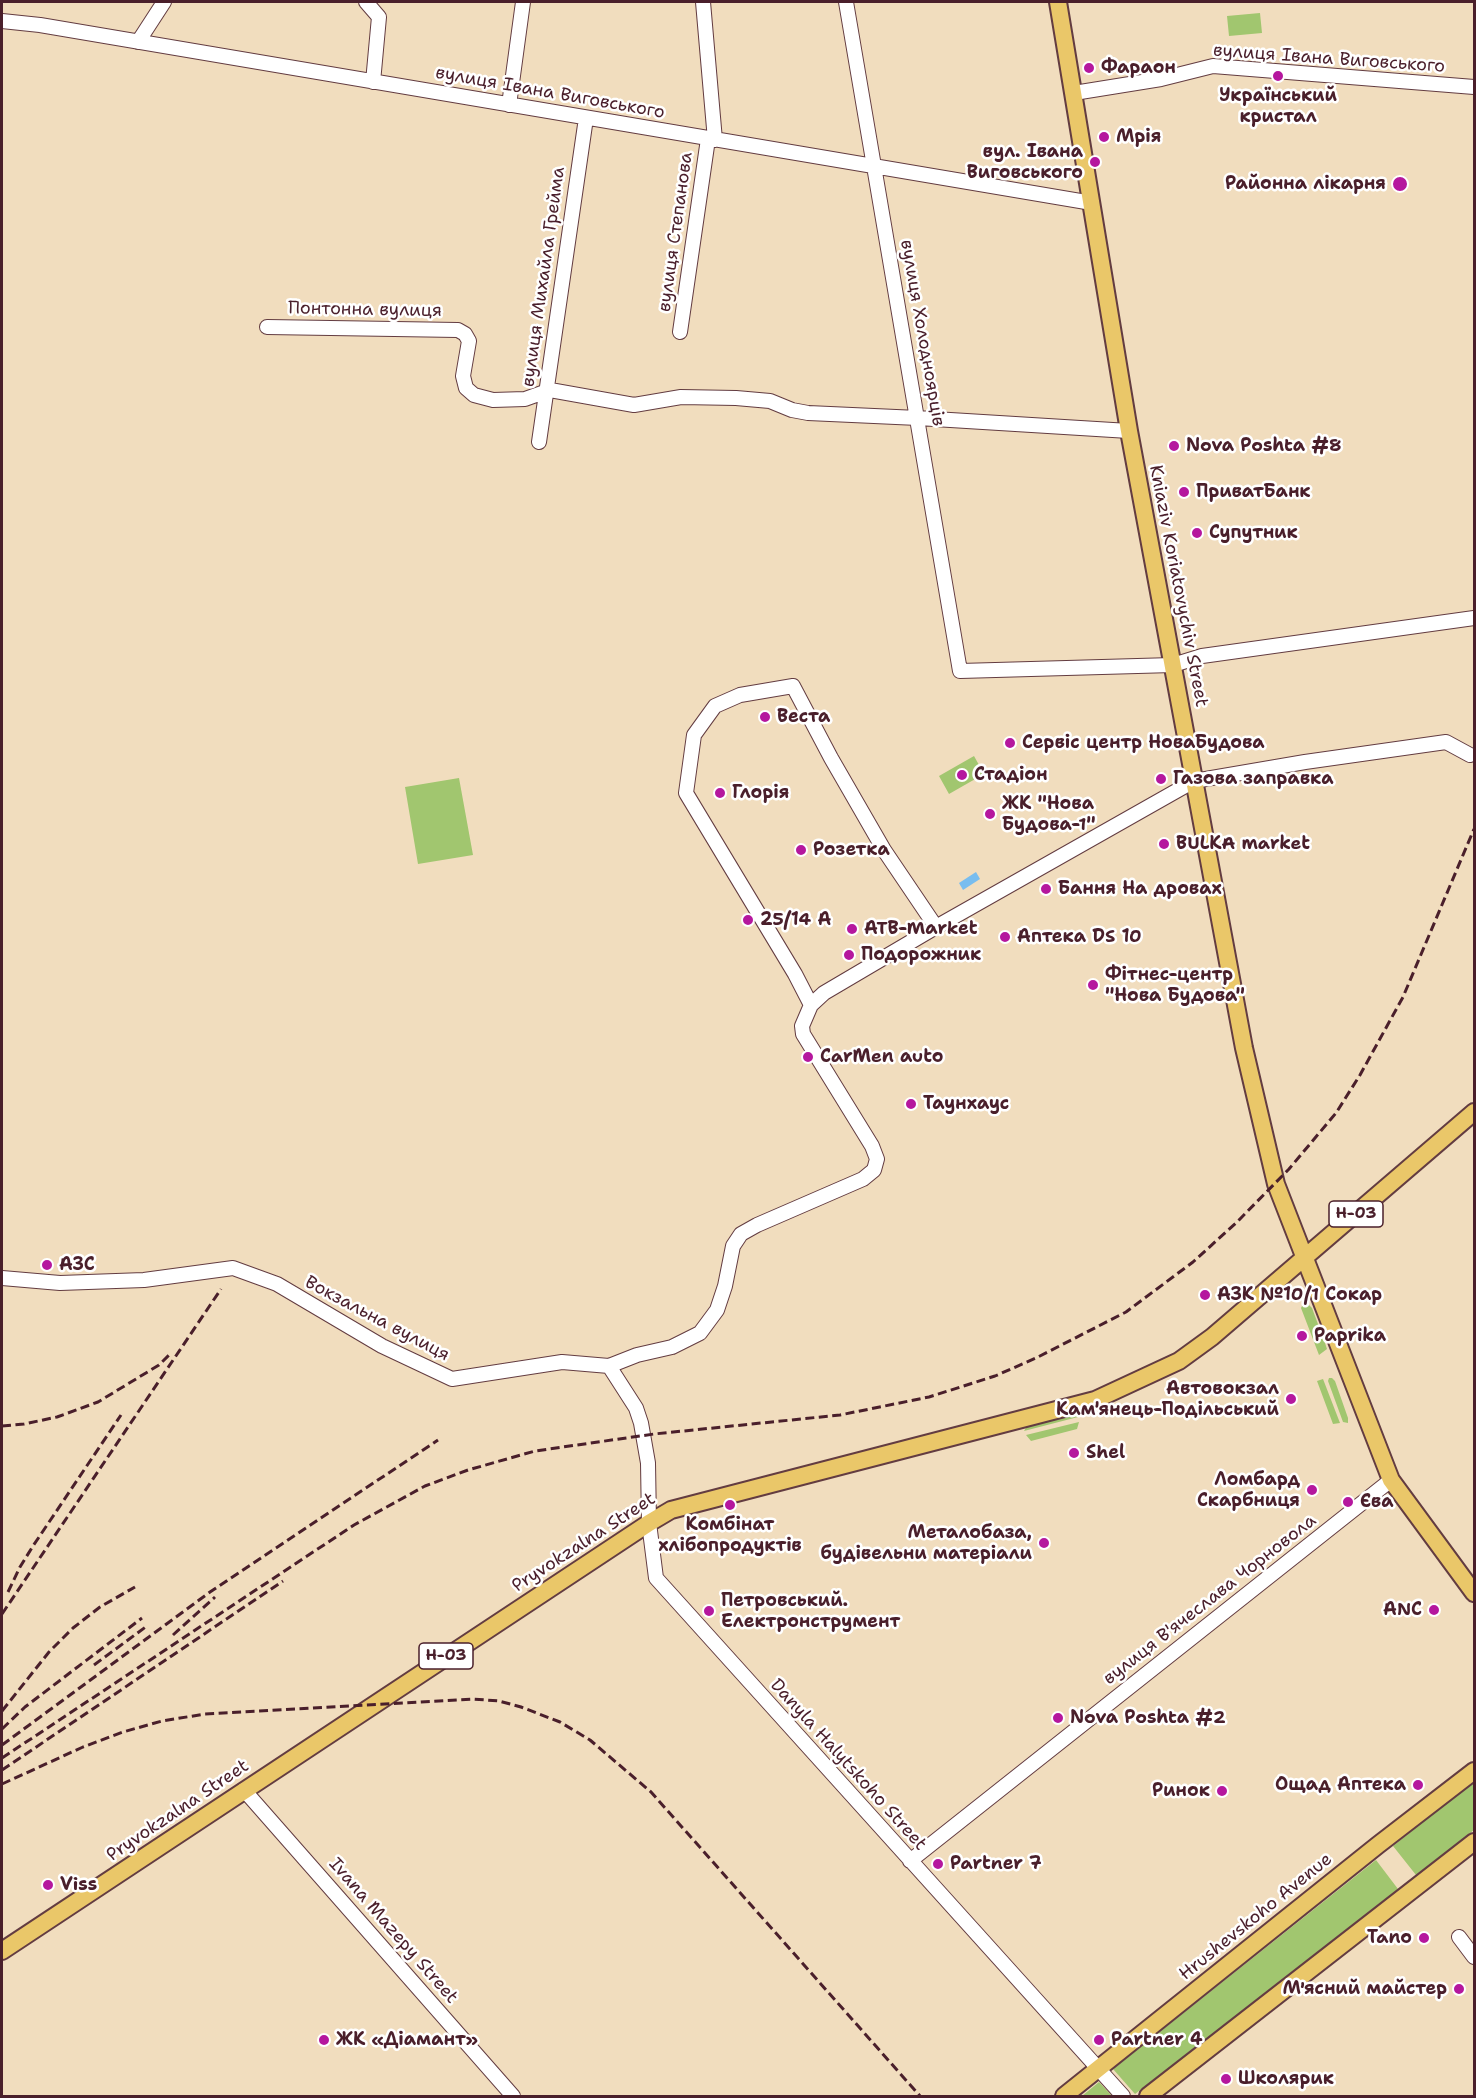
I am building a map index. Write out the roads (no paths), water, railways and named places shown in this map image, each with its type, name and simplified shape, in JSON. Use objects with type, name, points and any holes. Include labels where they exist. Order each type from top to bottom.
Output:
[{"type":"main road","name":"Kniaziv Koriatovychiv Street","points":[[1058,2],[1129,431],[1244,1048],[1276,1184],[1391,1480],[1474,1593]]},
{"type":"main road","name":"Н-03","points":[[1304,1259],[1474,1112]]},
{"type":"main road","name":"Pryvokzalna Street","points":[[2,1951],[671,1510],[1095,1400],[1179,1361],[1212,1337],[1304,1259]]},
{"type":"main road","name":"Hrushevskoho Avenue","points":[[1064,2097],[1378,1845],[1474,1771]]},
{"type":"main road","points":[[1148,2097],[1474,1842]]},
{"type":"street","points":[[138,42],[165,2]]},
{"type":"street","points":[[366,2],[379,17],[374,82]]},
{"type":"street","points":[[509,105],[523,2]]},
{"type":"street","name":"вулиця Степанова","points":[[680,332],[712,139],[703,2]]},
{"type":"street","name":"вулиця Холодноярців","points":[[846,2],[960,671],[1173,665]]},
{"type":"street","name":"вулиця Івана Виговського","points":[[2,21],[40,25],[1092,202]]},
{"type":"street","name":"вулиця Івана Виговського","points":[[1074,93],[1161,79],[1213,66],[1474,87]]},
{"type":"street","name":"вулиця Михайла Грейма","points":[[538,442],[586,118]]},
{"type":"street","name":"Понтонна вулиця","points":[[267,327],[455,330],[465,334],[469,341],[463,376],[469,392],[486,399],[511,400],[525,399],[546,391]]},
{"type":"street","points":[[546,391],[634,405],[704,396],[770,401],[792,410],[808,413],[1129,431]]},
{"type":"street","points":[[1173,665],[1202,656],[1474,618]]},
{"type":"street","points":[[811,1005],[795,974],[687,793],[694,735],[715,706],[740,695],[793,686],[884,850],[936,927]]},
{"type":"street","points":[[649,1523],[648,1463],[642,1423],[636,1408],[609,1366],[637,1355],[672,1347],[700,1333],[717,1310],[725,1286],[733,1246],[741,1234],[863,1179],[874,1170],[877,1159],[872,1146],[803,1034],[802,1026],[811,1005],[824,993],[936,927],[1194,781],[1305,762],[1446,742],[1470,755]]},
{"type":"street","name":"Вокзальна вулиця","points":[[2,1278],[60,1283],[144,1280],[234,1268],[277,1284],[382,1346],[452,1379],[562,1362],[609,1366]]},
{"type":"street","name":"вулиця В'ячеслава Чорновола","points":[[910,1861],[1391,1480]]},
{"type":"street","name":"Danyla Halytskoho Street","points":[[649,1523],[656,1578],[1123,2097]]},
{"type":"street","name":"Ivana Mazepy Street","points":[[244,1790],[513,2097]]},
{"type":"street","points":[[1459,1937],[1474,1958]]},
{"type":"water","points":[[976,872],[980,879],[963,890],[959,883]]},
{"type":"railway","points":[[2,1758],[354,1525],[425,1486],[468,1470],[535,1451],[654,1434],[840,1415],[929,1397],[995,1376],[1036,1358],[1126,1312],[1193,1262],[1237,1222],[1289,1169],[1336,1113],[1403,997],[1474,829]]},
{"type":"railway","points":[[2,1614],[221,1289]]},
{"type":"railway","points":[[2,1426],[57,1417],[98,1402],[159,1365],[169,1355]]},
{"type":"railway","points":[[8,1592],[33,1546],[121,1415]]},
{"type":"railway","points":[[2,1745],[210,1592],[438,1440]]},
{"type":"railway","points":[[2,1770],[283,1581]]},
{"type":"railway","points":[[2,1711],[49,1652],[73,1628],[100,1607],[135,1587]]},
{"type":"railway","points":[[173,1635],[215,1597]]},
{"type":"railway","points":[[2,1729],[25,1707],[142,1618]]},
{"type":"railway","points":[[94,1665],[147,1626]]},
{"type":"railway","points":[[2,1784],[83,1747],[123,1732],[162,1721],[205,1714],[473,1699],[499,1701],[521,1707],[560,1722],[590,1740],[651,1792],[920,2096]]},
{"type":"place","name":"Фараон","points":[[1089,68]]},
{"type":"place","name":"Український кристал","points":[[1278,76]]},
{"type":"place","name":"Мрія","points":[[1104,137]]},
{"type":"place","name":"вул. Івана Виговського","points":[[1095,162]]},
{"type":"place","name":"Районна лікарня","points":[[1400,184]]},
{"type":"place","name":"Nova Poshta #8","points":[[1174,446]]},
{"type":"place","name":"ПриватБанк","points":[[1184,492]]},
{"type":"place","name":"Супутник","points":[[1197,533]]},
{"type":"place","name":"Веста","points":[[765,717]]},
{"type":"place","name":"Сервіс центр НоваБудова","points":[[1010,743]]},
{"type":"place","name":"Стадіон","points":[[962,775]]},
{"type":"place","name":"Газова заправка","points":[[1161,779]]},
{"type":"place","name":"Глорія","points":[[720,793]]},
{"type":"place","name":"ЖК \"Нова Будова-1\"","points":[[990,814]]},
{"type":"place","name":"BULKA market","points":[[1164,844]]},
{"type":"place","name":"Розетка","points":[[801,850]]},
{"type":"place","name":"Бання На дровах","points":[[1046,889]]},
{"type":"place","name":"25/14 А","points":[[748,920]]},
{"type":"place","name":"ATB-Market","points":[[852,929]]},
{"type":"place","name":"Аптека DS 10","points":[[1005,937]]},
{"type":"place","name":"Подорожник","points":[[849,955]]},
{"type":"place","name":"Фітнес-центр \"Нова Будова\"","points":[[1093,985]]},
{"type":"place","name":"CarMen auto","points":[[808,1057]]},
{"type":"place","name":"Таунхаус","points":[[911,1104]]},
{"type":"place","name":"АЗС","points":[[47,1265]]},
{"type":"place","name":"АЗК №10/1 Сокар","points":[[1205,1295]]},
{"type":"place","name":"Paprika","points":[[1302,1336]]},
{"type":"place","name":"Автовокзал Кам'янець-Подільський","points":[[1291,1399]]},
{"type":"place","name":"Shel","points":[[1074,1453]]},
{"type":"place","name":"Ломбард Скарбниця","points":[[1312,1490]]},
{"type":"place","name":"Єва","points":[[1348,1502]]},
{"type":"place","name":"Комбінат хлібопродуктів","points":[[730,1505]]},
{"type":"place","name":"Металобаза, будівельни матеріали","points":[[1044,1543]]},
{"type":"place","name":"ANC","points":[[1434,1610]]},
{"type":"place","name":"Петровський. Електронструмент","points":[[709,1611]]},
{"type":"place","name":"Nova Poshta #2","points":[[1058,1718]]},
{"type":"place","name":"Ощад Аптека","points":[[1418,1785]]},
{"type":"place","name":"Ринок","points":[[1222,1791]]},
{"type":"place","name":"Partner 7","points":[[938,1864]]},
{"type":"place","name":"Viss","points":[[48,1885]]},
{"type":"place","name":"Tano","points":[[1424,1938]]},
{"type":"place","name":"М'ясний майстер","points":[[1459,1989]]},
{"type":"place","name":"ЖК «Діамант»","points":[[324,2040]]},
{"type":"place","name":"Partner 4","points":[[1099,2040]]},
{"type":"place","name":"Школярик","points":[[1226,2079]]}]
